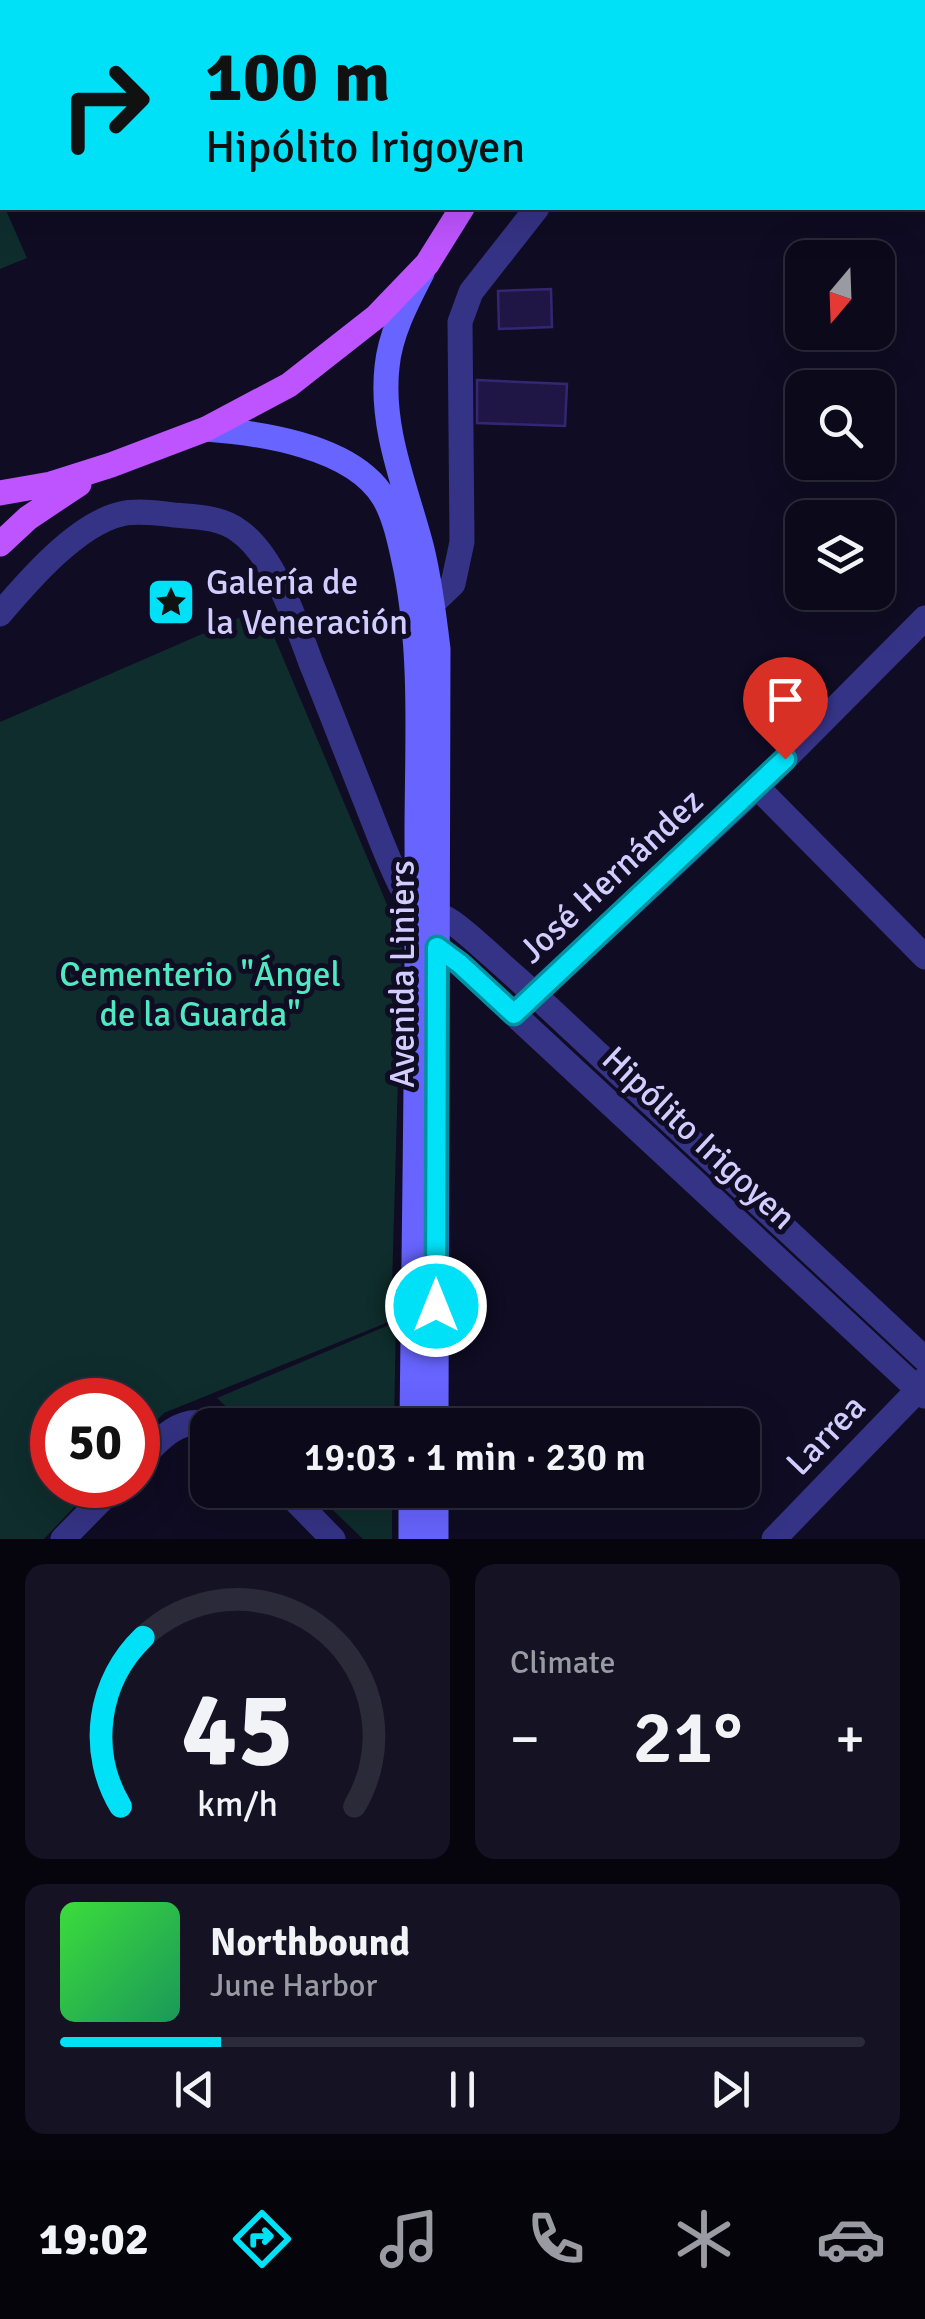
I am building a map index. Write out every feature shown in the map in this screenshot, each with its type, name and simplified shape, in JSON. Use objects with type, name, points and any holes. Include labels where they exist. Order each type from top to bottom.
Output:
[{"type":"main road","points":[[406,528],[385,393],[387,362],[407,301],[461,210]]},
{"type":"main road","points":[[0,493],[51,484],[111,465],[206,429],[290,385],[377,316],[427,264]]},
{"type":"main road","points":[[206,429],[289,441],[346,464],[369,480],[406,528]]},
{"type":"main road","points":[[0,544],[28,518],[111,465]]},
{"type":"main road","name":"Avenida Liniers","points":[[406,528],[428,573],[438,649],[427,909]]},
{"type":"main road","name":"Avenida Liniers","points":[[406,528],[416,641],[427,909],[436,1408]]},
{"type":"main road","name":"Avenida Liniers","points":[[413,1408],[427,944]]},
{"type":"main road","points":[[411,1508],[411,1539]]},
{"type":"main road","points":[[436,1508],[436,1539]]},
{"type":"street","points":[[432,604],[453,584],[462,542],[460,322],[471,292],[534,210]]},
{"type":"street","points":[[0,614],[72,540],[121,514],[199,517],[220,521],[241,532],[264,558],[287,600],[378,835],[404,891],[427,909]]},
{"type":"street","name":"José Hernández","points":[[514,1014],[757,788],[925,618]]},
{"type":"street","points":[[757,788],[925,958]]},
{"type":"street","name":"Hipólito Irigoyen","points":[[427,909],[454,922],[925,1359]]},
{"type":"street","name":"Hipólito Irigoyen","points":[[427,944],[460,964],[923,1388]]},
{"type":"street","name":"Larrea","points":[[774,1539],[923,1388]]},
{"type":"street","points":[[160,1439],[178,1426],[190,1425]]},
{"type":"street","points":[[63,1539],[93,1508]]},
{"type":"street","points":[[302,1508],[332,1539]]},
{"type":"green space","points":[[0,210],[6,210],[27,258],[0,269]]},
{"type":"green space","name":"Cementerio \"Ángel de la Guarda\"","points":[[262,608],[402,940],[391,1321],[160,1417],[160,1378],[30,1378],[30,1508],[73,1508],[44,1539],[0,1539],[0,722]]},
{"type":"green space","points":[[396,1322],[394,1408],[227,1408],[217,1398]]},
{"type":"green space","points":[[331,1508],[392,1508],[392,1539],[363,1539]]},
{"type":"building","points":[[551,289],[552,327],[499,329],[498,291]]},
{"type":"building","points":[[477,380],[567,384],[565,426],[477,423]]},
{"type":"place","name":"Galería de la Veneración","points":[[171,602]]},
{"type":"route","points":[[436,1306],[437,947],[514,1014],[785,759]]}]
